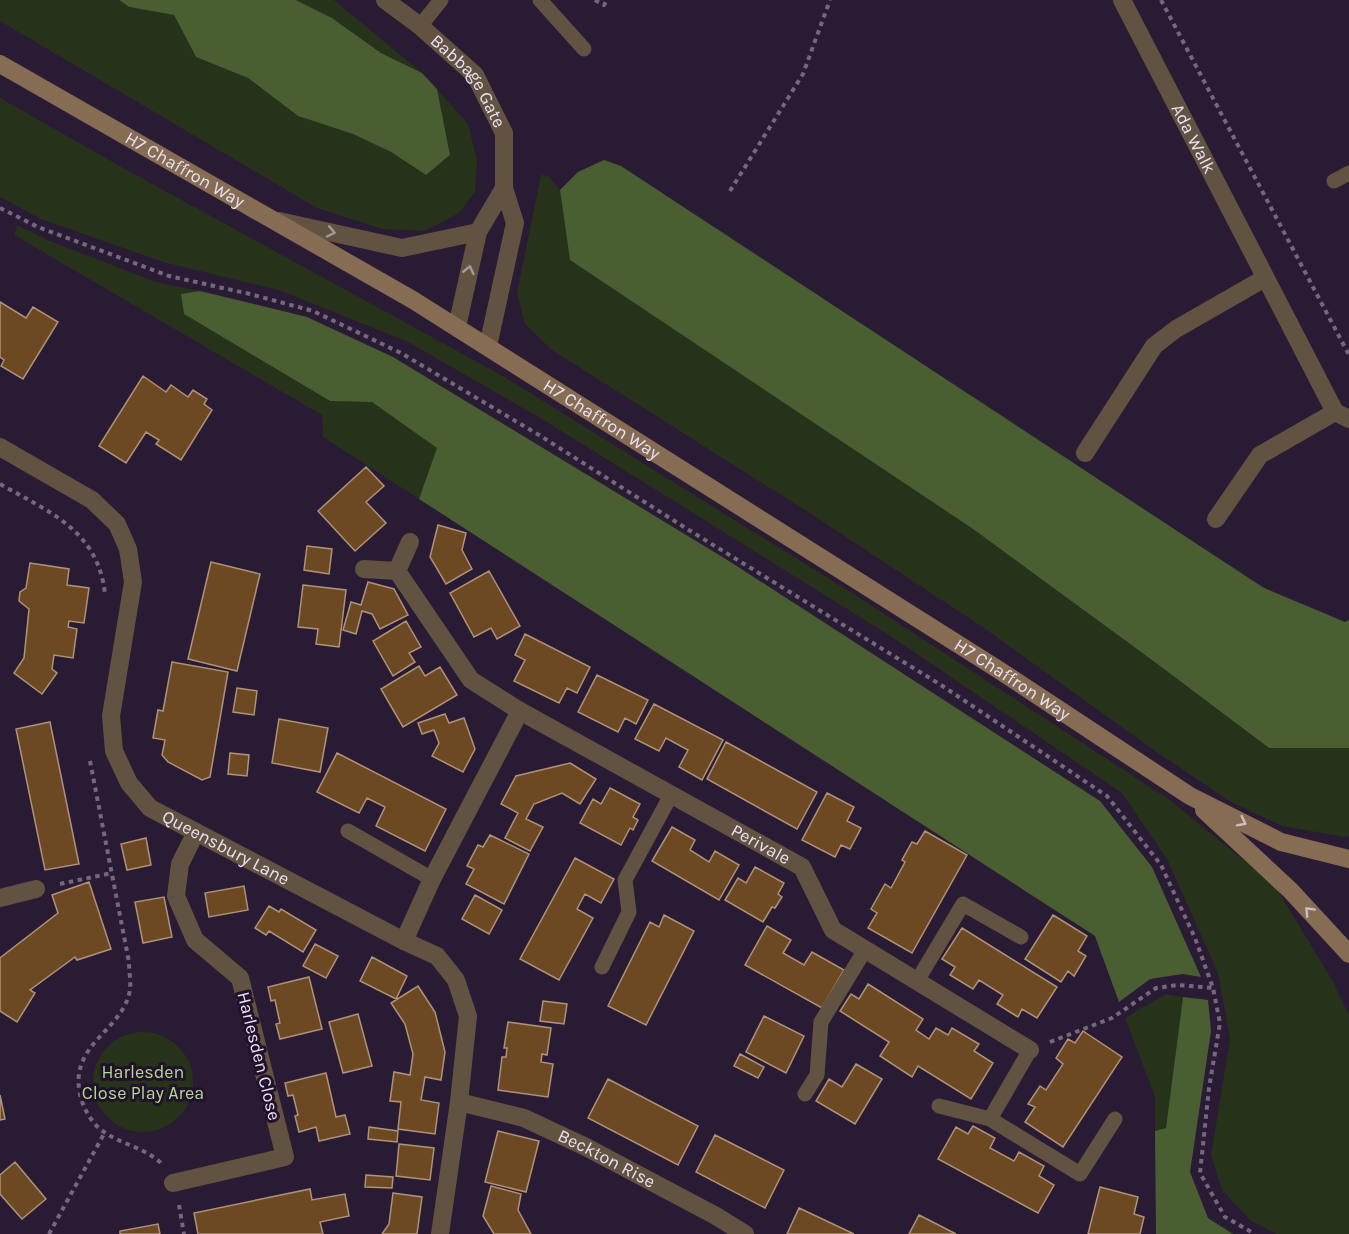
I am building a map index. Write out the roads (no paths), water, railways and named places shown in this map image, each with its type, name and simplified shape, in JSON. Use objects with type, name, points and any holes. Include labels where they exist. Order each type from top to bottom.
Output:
[{"type":"street","name":"Babbage Gate","points":[[386,0],[420,26],[475,75],[504,133],[504,189],[515,223],[488,346]]},
{"type":"street","name":"Ada Walk","points":[[1122,0],[1265,278],[1342,415]]},
{"type":"street","name":"H7 Chaffron Way","points":[[0,64],[413,300],[488,346],[989,663],[1190,796],[1281,842],[1349,859]]},
{"type":"street","points":[[457,327],[478,232],[504,189]]},
{"type":"street","points":[[274,220],[402,248],[478,232]]},
{"type":"street","points":[[1085,453],[1154,346],[1176,329],[1265,278]]},
{"type":"street","points":[[1216,519],[1260,455],[1342,415]]},
{"type":"street","name":"Queensbury Lane","points":[[0,447],[92,500],[117,524],[128,549],[133,582],[111,716],[114,751],[129,783],[150,808],[437,956],[456,980],[468,1016],[459,1102],[440,1234]]},
{"type":"street","points":[[364,569],[397,571],[410,542]]},
{"type":"street","name":"Perivale","points":[[397,571],[471,680],[520,711],[802,867],[833,930],[1030,1050]]},
{"type":"street","points":[[404,941],[432,879],[520,711]]},
{"type":"street","name":"H7 Chaffron Way","points":[[1190,796],[1291,891],[1349,954]]},
{"type":"street","name":"Harlesden Close","points":[[173,1183],[285,1157],[240,978],[195,940],[176,896],[180,864],[196,832]]},
{"type":"street","points":[[0,898],[36,889]]},
{"type":"street","name":"Beckton Rise","points":[[459,1102],[524,1118],[556,1132],[716,1216],[745,1234]]},
{"type":"lane","points":[[420,26],[441,0]]},
{"type":"lane","points":[[540,0],[584,49]]},
{"type":"lane","points":[[1334,181],[1349,173]]},
{"type":"lane","points":[[602,967],[629,912],[625,880],[671,795]]},
{"type":"lane","points":[[348,831],[432,879]]},
{"type":"lane","points":[[917,981],[963,904],[1021,937]]},
{"type":"lane","points":[[805,1094],[817,1075],[821,1022],[865,950]]},
{"type":"lane","points":[[990,1119],[1030,1050]]},
{"type":"lane","points":[[939,1106],[990,1119],[1080,1174],[1115,1119]]},
{"type":"park label","name":"Harlesden Close Play Area","points":[[143,1082]]}]
